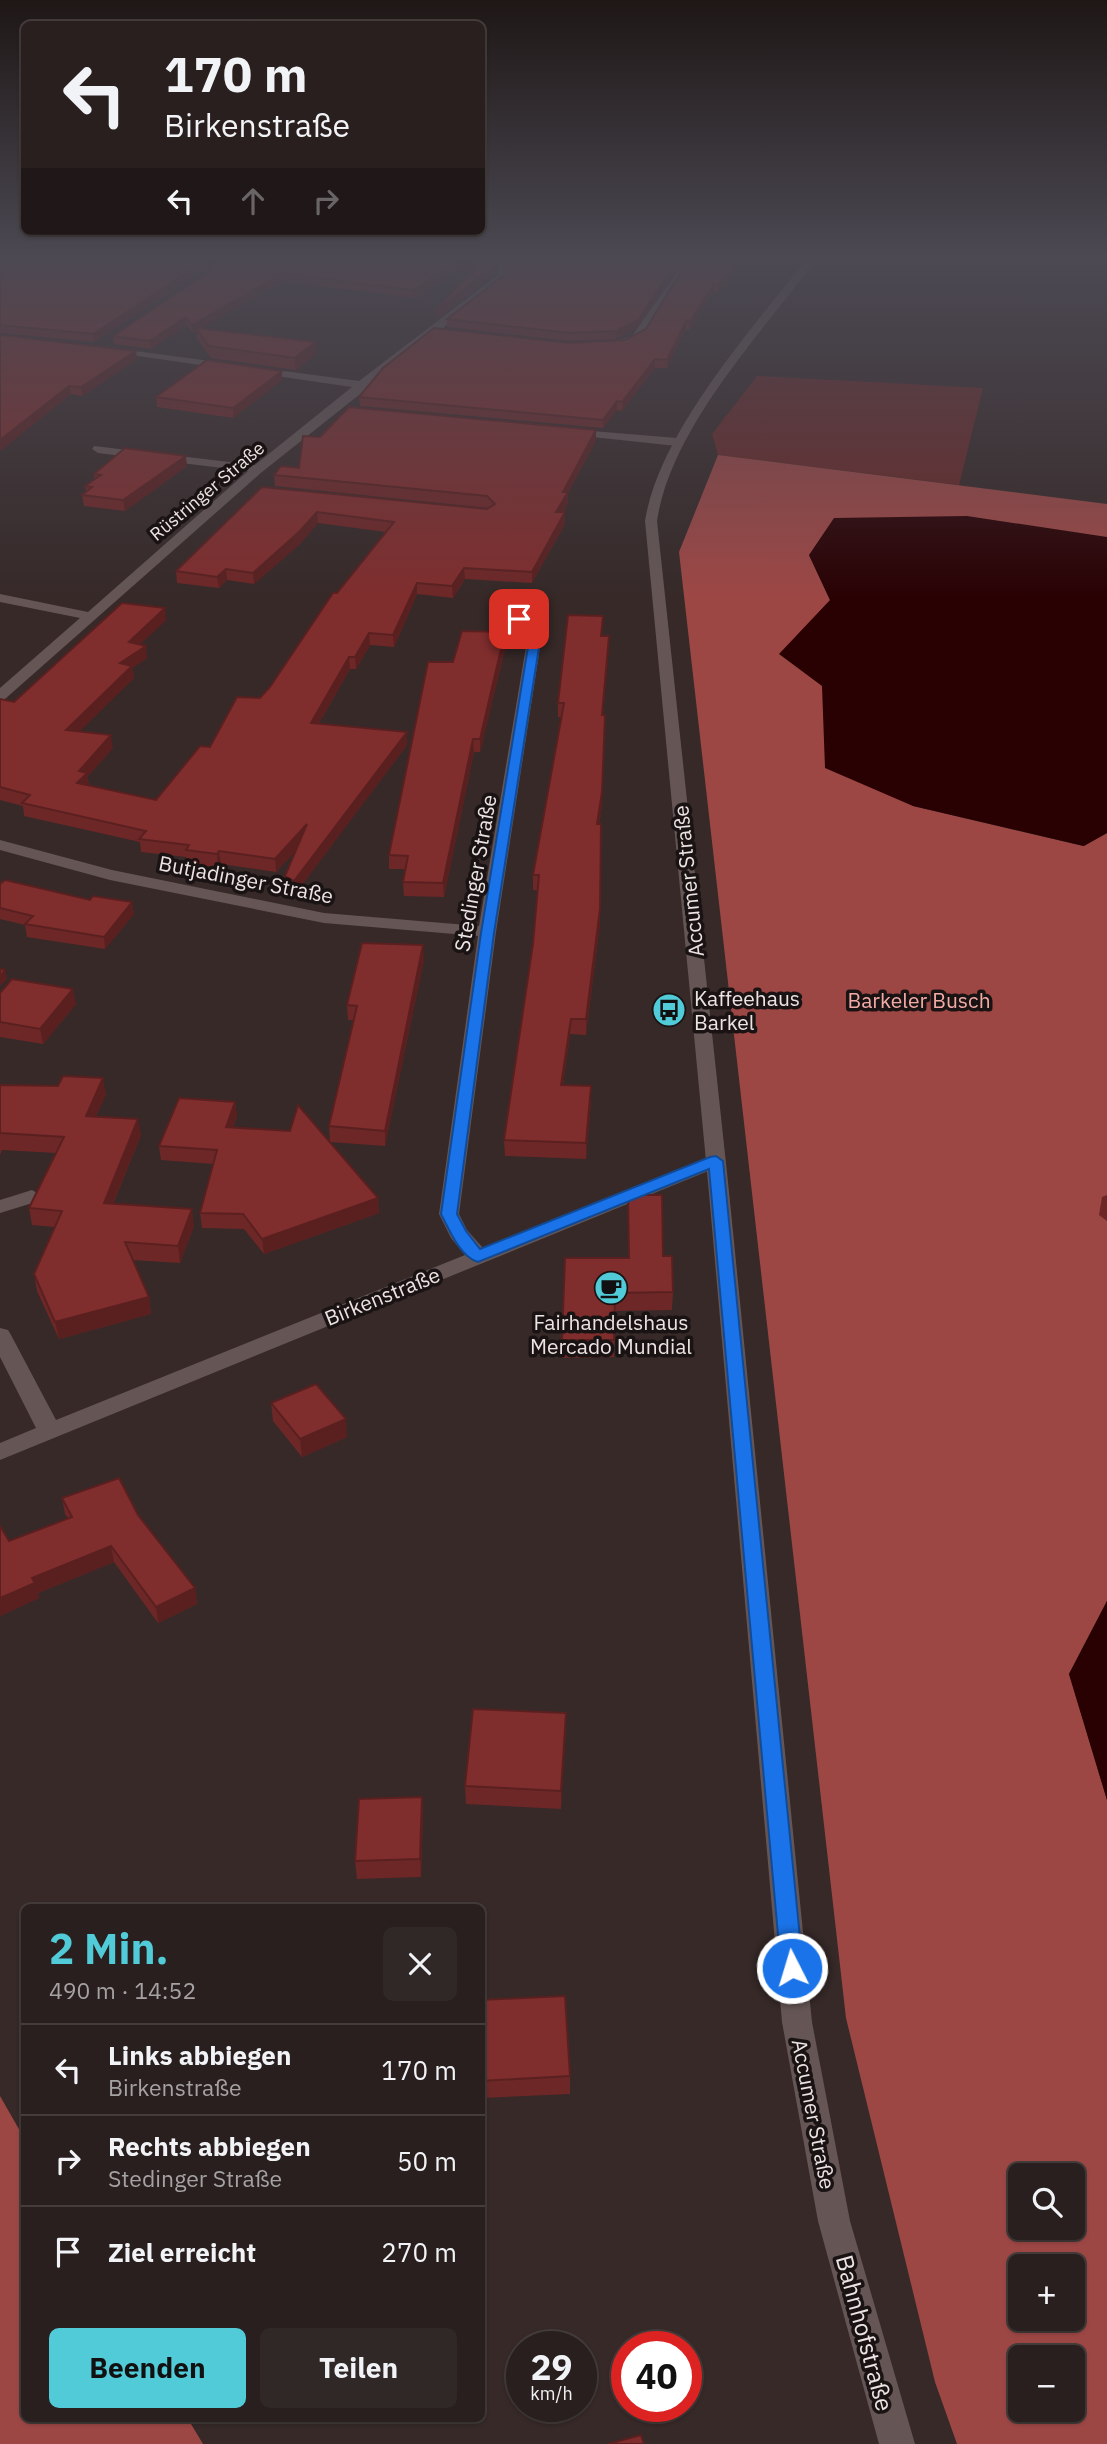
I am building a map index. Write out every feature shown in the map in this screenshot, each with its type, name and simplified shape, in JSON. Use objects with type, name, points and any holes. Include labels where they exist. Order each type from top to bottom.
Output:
[{"type":"street","points":[[266,371],[361,384]]},
{"type":"street","name":"Rüstringer Straße","points":[[0,696],[89,616],[241,490],[258,469],[340,411],[361,384],[379,371]]},
{"type":"street","name":"Accumer Straße","points":[[727,371],[677,442],[656,490],[651,521],[716,1161],[797,2022],[834,2221]]},
{"type":"street","points":[[550,430],[677,442]]},
{"type":"street","points":[[98,449],[258,469]]},
{"type":"street","points":[[0,598],[89,616]]},
{"type":"street","name":"Stedinger Straße","points":[[478,1256],[458,1233],[449,1214],[487,933],[534,641],[519,619]]},
{"type":"street","name":"Butjadinger Straße","points":[[0,845],[110,875],[324,918],[487,933]]},
{"type":"street","name":"Birkenstraße","points":[[0,1452],[716,1161]]},
{"type":"street","points":[[0,1206],[32,1196]]},
{"type":"street","points":[[0,1335],[50,1432]]},
{"type":"street","name":"Bahnhofstraße","points":[[834,2221],[897,2444]]},
{"type":"shaded area","points":[[757,376],[983,388],[959,485],[718,455],[712,434]]},
{"type":"shaded area","points":[[967,516],[1107,537],[1107,833],[1084,846],[913,806],[825,768],[822,686],[779,654],[830,600],[809,555],[834,518]]},
{"type":"shaded area","points":[[1107,1601],[1107,1800],[1069,1674]]},
{"type":"green space","name":"Barkeler Busch","points":[[718,455],[1107,504],[1107,537],[809,555],[830,600],[822,686],[913,806],[1083,846],[1107,833],[1107,1601],[1069,1674],[1107,1800],[1107,2444],[957,2444],[935,2382],[846,2018],[679,552]]},
{"type":"green space","points":[[0,2096],[21,2133],[21,2422],[190,2422],[203,2444],[0,2444]]},
{"type":"building","points":[[0,371],[105,371],[81,387],[69,386],[0,440]]},
{"type":"building","points":[[192,371],[282,371],[233,408],[156,397]]},
{"type":"building","points":[[380,371],[646,371],[622,402],[617,401],[603,420],[359,397]]},
{"type":"building","points":[[349,407],[596,430],[563,492],[568,492],[556,512],[565,512],[532,572],[464,568],[452,586],[417,583],[393,635],[369,633],[355,657],[349,657],[311,723],[407,732],[294,881],[285,876],[307,824],[275,859],[219,851],[217,854],[186,850],[189,845],[139,839],[146,831],[22,803],[30,795],[0,787],[0,699],[14,702],[122,603],[165,608],[129,642],[146,646],[120,663],[132,666],[66,730],[111,735],[79,771],[87,773],[77,783],[156,800],[200,746],[210,747],[237,697],[260,698],[270,687],[333,593],[337,593],[394,522],[317,512],[253,573],[226,569],[217,577],[176,571],[262,487],[487,509],[495,504],[487,496],[274,475],[281,466],[299,468],[303,436],[320,437]]},
{"type":"building","points":[[125,448],[186,456],[123,500],[82,495],[92,487],[85,486],[101,475],[94,474]]},
{"type":"building","points":[[568,615],[603,616],[601,636],[609,636],[602,715],[605,715],[602,792],[597,824],[601,824],[600,909],[586,1019],[571,1019],[561,1085],[591,1086],[586,1143],[504,1140],[533,944],[539,875],[533,875],[564,703],[558,703]]},
{"type":"building","points":[[462,631],[505,632],[480,739],[473,739],[443,883],[403,882],[408,856],[389,855],[428,662],[453,662]]},
{"type":"building","points":[[5,880],[90,900],[93,896],[132,902],[104,937],[25,924],[33,916],[0,908],[0,884]]},
{"type":"building","points":[[362,943],[423,945],[385,1131],[329,1126],[357,1006],[347,1005]]},
{"type":"building","points":[[12,979],[73,989],[40,1029],[0,1022],[0,993]]},
{"type":"building","points":[[63,1076],[103,1078],[86,1116],[138,1119],[104,1203],[192,1209],[178,1246],[125,1242],[149,1297],[55,1322],[34,1274],[62,1211],[29,1208],[64,1137],[0,1133],[0,1085],[58,1086]]},
{"type":"building","points":[[179,1098],[235,1102],[226,1127],[290,1131],[298,1105],[378,1198],[262,1239],[243,1214],[200,1213],[217,1150],[159,1146]]},
{"type":"building","points":[[628,1195],[662,1195],[663,1256],[672,1256],[673,1292],[615,1293],[614,1340],[562,1340],[565,1258],[629,1258]]},
{"type":"building","points":[[316,1384],[346,1419],[300,1439],[271,1403]]},
{"type":"building","points":[[119,1478],[138,1515],[195,1588],[156,1607],[111,1546],[32,1578],[35,1583],[0,1598],[0,1526],[9,1541],[72,1517],[62,1498]]},
{"type":"building","points":[[473,1709],[566,1713],[561,1791],[465,1786]]},
{"type":"building","points":[[422,1797],[420,1859],[355,1861],[359,1799]]},
{"type":"building","points":[[565,1996],[570,2076],[485,2081],[485,2000]]},
{"type":"building","points":[[641,2435],[644,2444],[608,2444]]},
{"type":"place","name":"Kaffeehaus Barkel","points":[[669,1010]]},
{"type":"place","name":"Fairhandelshaus Mercado Mundial","points":[[611,1288]]},
{"type":"route","points":[[519,619],[534,641],[513,787],[487,933],[449,1214],[458,1233],[478,1256],[690,1169],[716,1161],[792,1968]]}]
